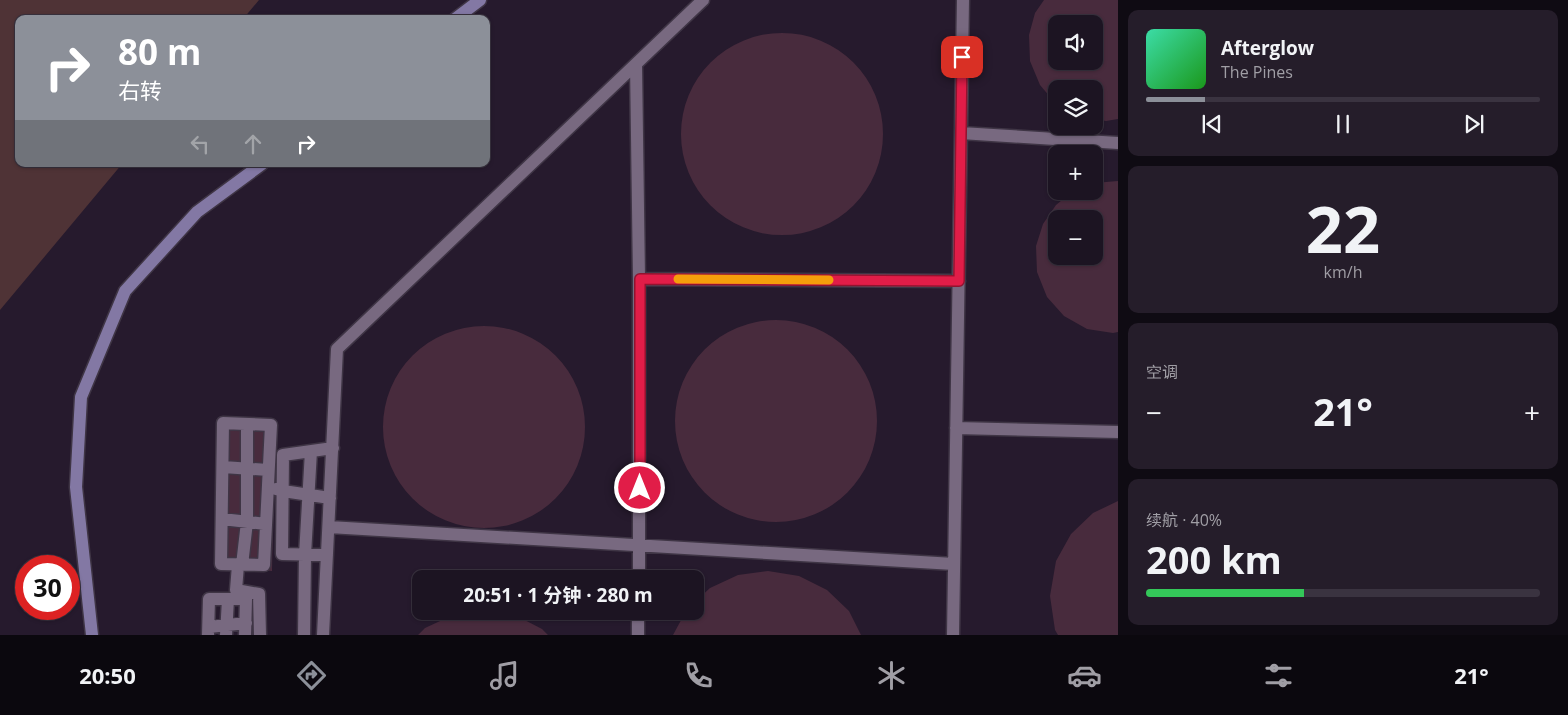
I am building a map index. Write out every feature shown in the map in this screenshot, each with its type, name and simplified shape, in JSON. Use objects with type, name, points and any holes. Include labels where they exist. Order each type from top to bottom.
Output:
[{"type":"main road","points":[[460,15],[480,0]]},
{"type":"main road","points":[[92,635],[76,487],[81,397],[125,291],[197,212],[258,167]]},
{"type":"street","points":[[324,635],[337,349],[703,0]]},
{"type":"street","points":[[953,635],[963,0]]},
{"type":"street","points":[[636,64],[640,279],[639,570]]},
{"type":"street","points":[[961,133],[1118,143]]},
{"type":"street","points":[[640,279],[959,281]]},
{"type":"street","points":[[223,423],[247,424],[271,425],[264,565],[221,564],[223,423]]},
{"type":"street","points":[[247,424],[247,522],[236,590],[259,594],[260,635]]},
{"type":"street","points":[[956,428],[1118,432]]},
{"type":"street","points":[[327,555],[282,554],[283,455],[332,448]]},
{"type":"street","points":[[304,635],[305,555],[311,451]]},
{"type":"street","points":[[223,467],[268,470]]},
{"type":"street","points":[[268,486],[283,491],[330,498]]},
{"type":"street","points":[[222,519],[266,524]]},
{"type":"street","points":[[329,527],[954,564]]},
{"type":"street","points":[[209,599],[246,599],[246,629],[208,631],[209,599]]},
{"type":"street","points":[[226,630],[228,599]]},
{"type":"street","points":[[638,620],[638,635]]},
{"type":"shaded area","points":[[0,0],[259,0],[246,15],[15,15],[15,167],[119,167],[0,310]]},
{"type":"building","points":[[1044,0],[1118,0],[1118,119],[1103,120],[1103,80],[1048,80],[1048,94],[1040,85],[1030,61],[1029,35],[1035,13]]},
{"type":"building","points":[[782,33],[811,37],[830,45],[846,56],[860,70],[871,86],[879,105],[883,134],[879,163],[871,182],[860,198],[846,212],[830,223],[811,231],[782,235],[753,231],[734,223],[718,212],[704,198],[693,182],[685,163],[681,134],[685,105],[693,86],[704,70],[718,56],[734,45],[753,37]]},
{"type":"building","points":[[1118,181],[1118,332],[1087,329],[1064,316],[1047,297],[1037,272],[1036,246],[1043,224],[1048,217],[1048,265],[1103,265],[1103,210],[1053,210],[1062,200],[1103,200],[1103,182]]},
{"type":"building","points":[[776,320],[796,322],[824,332],[840,343],[854,357],[869,382],[875,401],[877,421],[875,441],[865,469],[854,485],[840,499],[815,514],[796,520],[776,522],[756,520],[728,510],[712,499],[698,485],[683,460],[677,441],[675,421],[677,401],[687,373],[698,357],[712,343],[737,328],[756,322]]},
{"type":"building","points":[[484,326],[504,328],[532,338],[548,349],[562,363],[577,388],[583,407],[585,427],[583,447],[573,475],[562,491],[548,505],[523,520],[504,526],[484,528],[464,526],[436,516],[420,505],[406,491],[391,466],[385,447],[383,427],[385,407],[395,379],[406,363],[420,349],[445,334],[464,328]]},
{"type":"building","points":[[222,417],[275,421],[272,571],[217,567]]},
{"type":"building","points":[[1118,501],[1118,635],[1058,635],[1055,630],[1050,596],[1056,561],[1071,534],[1093,513]]},
{"type":"building","points":[[768,571],[799,576],[827,590],[849,611],[861,635],[673,635],[681,620],[704,620],[704,594],[710,588],[738,575]]},
{"type":"building","points":[[442,620],[525,620],[542,629],[548,635],[418,635],[425,628]]},
{"type":"slow traffic","points":[[678,279],[829,280]]},
{"type":"route","points":[[640,488],[640,279],[959,281],[962,57]]}]
